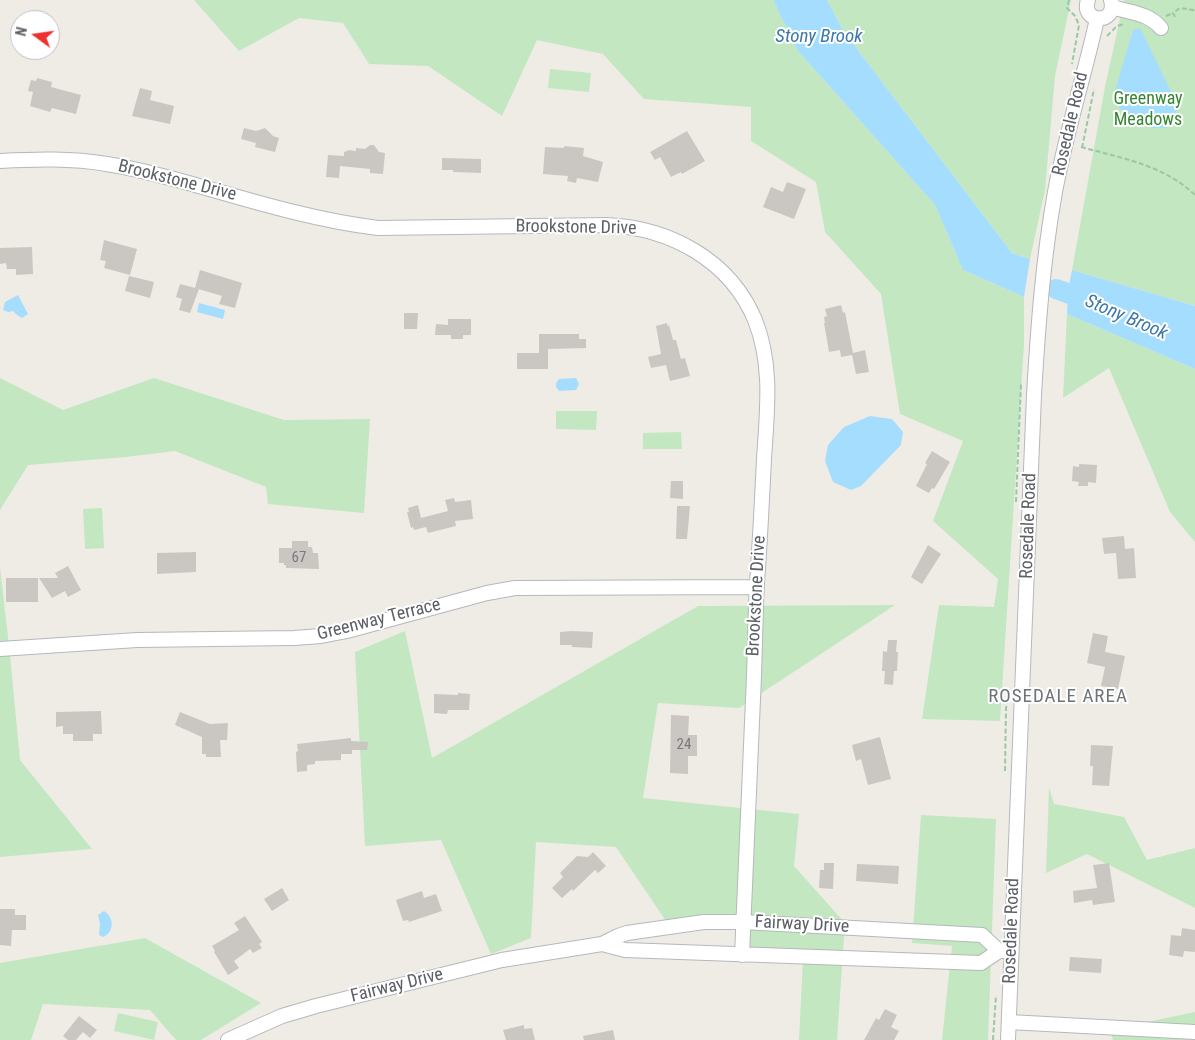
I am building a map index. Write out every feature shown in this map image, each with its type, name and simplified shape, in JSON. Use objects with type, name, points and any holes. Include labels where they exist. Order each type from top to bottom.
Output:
[{"type":"street","points":[[1084,1],[1089,14],[1097,19],[1109,15],[1112,4],[1129,12],[1148,16],[1161,28]]},
{"type":"street","name":"Rosedale Road","points":[[1008,1040],[1009,1022],[1005,951],[1039,313],[1055,192],[1065,143],[1097,19]]},
{"type":"street","name":"Brookstone Drive","points":[[0,161],[72,160],[140,170],[313,218],[362,226],[411,229],[444,227],[624,226],[643,229],[664,235],[701,254],[733,284],[755,319],[763,343],[768,384],[757,587],[742,955]]},
{"type":"street","name":"Greenway Terrace","points":[[0,649],[136,640],[321,636],[347,631],[487,593],[515,588],[757,587]]},
{"type":"street","name":"Fairway Drive","points":[[228,1040],[249,1029],[282,1016],[316,1006],[502,960],[602,944],[618,936],[680,924],[743,922],[982,935],[1005,951],[981,963],[625,950],[602,944]]},
{"type":"street","points":[[1009,1022],[1137,1034],[1195,1032]]},
{"type":"path","points":[[1175,17],[1173,13],[1180,8],[1194,10]]},
{"type":"path","points":[[1104,40],[1112,29],[1125,25],[1129,12]]},
{"type":"path","points":[[1082,148],[1094,84]]},
{"type":"path","points":[[1065,143],[1156,168],[1174,178],[1195,195]]},
{"type":"path","points":[[993,1040],[996,991]]},
{"type":"green space","points":[[194,0],[773,0],[798,51],[935,205],[963,270],[1024,297],[1024,344],[1000,721],[922,719],[939,605],[994,607],[998,579],[933,521],[963,441],[900,414],[881,294],[825,232],[816,182],[751,141],[751,107],[644,99],[603,54],[537,40],[502,116],[428,66],[369,64],[343,23],[299,18],[239,51]]},
{"type":"green space","points":[[827,0],[1071,0],[1055,76],[1045,190],[1030,259],[1012,253],[844,32]]},
{"type":"green space","name":"Greenway Meadows","points":[[1124,0],[1195,0],[1195,306],[1072,270],[1105,87]]},
{"type":"green space","points":[[550,69],[591,73],[589,92],[548,88]]},
{"type":"green space","points":[[1067,314],[1195,369],[1195,542],[1170,512],[1109,368],[1063,398]]},
{"type":"green space","points":[[0,378],[63,410],[154,378],[284,420],[370,419],[364,513],[268,504],[266,487],[175,451],[28,465],[0,510]]},
{"type":"green space","points":[[556,411],[597,411],[596,430],[556,429]]},
{"type":"green space","points":[[681,432],[682,449],[643,449],[643,433]]},
{"type":"green space","points":[[102,508],[104,548],[85,549],[83,509]]},
{"type":"green space","points":[[0,568],[20,760],[92,849],[0,857]]},
{"type":"green space","points":[[895,605],[739,708],[658,703],[643,798],[799,814],[794,866],[845,923],[837,1040],[799,1040],[803,959],[738,954],[739,919],[668,924],[616,847],[536,842],[531,938],[491,954],[441,840],[365,846],[355,652],[405,631],[432,758],[698,606]]},
{"type":"green space","points":[[1049,788],[1054,804],[1124,817],[1147,860],[1195,848],[1195,908],[1087,854],[1046,873]]},
{"type":"green space","points":[[921,815],[996,819],[988,1040],[942,1040],[952,946],[912,943]]},
{"type":"green space","points":[[145,938],[261,1003],[201,1040],[176,1040],[150,1010],[43,1004],[31,1040],[0,1040],[0,963]]},
{"type":"green space","points":[[1195,1012],[1195,1040],[1113,1040],[1108,1025],[1147,1022]]},
{"type":"green space","points":[[118,1013],[158,1022],[154,1040],[114,1031]]},
{"type":"water","name":"Stony Brook","points":[[773,0],[827,0],[844,32],[1012,253],[1030,259],[1024,297],[963,270],[935,205],[798,51]]},
{"type":"water","points":[[1140,28],[1178,106],[1172,122],[1166,128],[1153,128],[1132,120],[1120,109],[1115,91],[1133,30]]},
{"type":"water","points":[[1072,270],[1195,306],[1195,369],[1067,314],[1068,291]]},
{"type":"water","points":[[18,295],[28,314],[22,318],[13,311],[3,310],[5,302]]},
{"type":"water","points":[[199,303],[225,310],[223,319],[197,312]]},
{"type":"water","points":[[576,378],[579,384],[576,390],[559,391],[556,387],[559,379]]},
{"type":"water","points":[[870,416],[892,419],[903,432],[901,445],[861,486],[851,490],[833,482],[825,461],[828,445],[844,427]]},
{"type":"water","points":[[104,911],[110,917],[112,924],[110,932],[103,937],[99,935],[100,924],[98,915]]},
{"type":"building","points":[[37,78],[52,82],[51,87],[81,95],[76,114],[52,108],[50,112],[30,106],[33,92],[28,91],[31,80],[36,81]]},
{"type":"building","points":[[140,88],[152,91],[150,100],[174,106],[170,124],[132,116]]},
{"type":"building","points":[[244,128],[256,131],[265,128],[273,136],[279,138],[275,152],[255,147],[256,143],[241,139]]},
{"type":"building","points":[[687,131],[705,161],[682,174],[681,172],[671,177],[660,157],[655,160],[650,152]]},
{"type":"building","points":[[370,145],[374,145],[379,152],[385,153],[383,174],[370,173],[370,169],[340,166],[339,178],[326,177],[328,155],[344,156],[344,152],[349,150],[356,151],[356,148],[365,149]]},
{"type":"building","points":[[564,146],[584,148],[583,156],[603,162],[598,182],[577,178],[576,183],[567,181],[568,176],[543,174],[545,147],[564,148]]},
{"type":"building","points":[[442,158],[481,159],[481,173],[442,170]]},
{"type":"building","points":[[787,182],[806,189],[794,219],[763,207],[771,187],[783,192]]},
{"type":"building","points":[[104,240],[137,249],[130,275],[104,268],[106,261],[100,260]]},
{"type":"building","points":[[32,247],[33,274],[16,275],[16,269],[7,269],[6,263],[0,264],[0,248]]},
{"type":"building","points":[[200,270],[242,283],[235,308],[219,304],[222,296],[195,288]]},
{"type":"building","points":[[129,276],[154,282],[150,298],[125,291]]},
{"type":"building","points":[[180,284],[199,289],[190,313],[179,310],[182,299],[176,297]]},
{"type":"building","points":[[841,305],[843,313],[845,312],[853,353],[865,350],[869,372],[856,374],[852,355],[841,357],[840,350],[829,352],[824,323],[824,317],[827,316],[825,309]]},
{"type":"building","points":[[404,313],[418,313],[417,329],[404,329]]},
{"type":"building","points":[[448,319],[471,319],[471,335],[463,335],[463,339],[451,339],[451,335],[435,335],[436,324],[448,325]]},
{"type":"building","points":[[667,323],[673,340],[676,340],[681,359],[685,358],[690,376],[670,381],[666,365],[651,368],[648,357],[661,354],[656,326]]},
{"type":"building","points":[[539,334],[579,334],[579,339],[586,339],[586,348],[548,349],[548,369],[517,369],[517,353],[539,353]]},
{"type":"building","points":[[932,451],[950,462],[934,489],[932,488],[929,493],[916,486]]},
{"type":"building","points":[[1079,464],[1097,465],[1096,483],[1088,482],[1088,486],[1078,486],[1079,482],[1072,481],[1073,466],[1079,467]]},
{"type":"building","points":[[671,481],[683,481],[683,499],[670,498]]},
{"type":"building","points":[[454,498],[455,502],[471,500],[473,519],[455,521],[456,526],[428,533],[426,527],[414,530],[413,527],[411,528],[407,512],[409,512],[408,508],[418,505],[421,518],[448,511],[445,500]]},
{"type":"building","points":[[677,506],[690,506],[687,539],[676,539]]},
{"type":"building","points":[[1124,536],[1125,549],[1134,548],[1136,578],[1118,579],[1116,553],[1104,554],[1102,538]]},
{"type":"building","points":[[292,541],[308,541],[308,547],[312,547],[313,553],[318,553],[319,569],[286,568],[284,563],[279,563],[279,548],[292,548]]},
{"type":"building","points":[[928,545],[941,554],[922,584],[911,577]]},
{"type":"building","points":[[196,552],[196,572],[157,574],[157,553]]},
{"type":"building","points":[[68,566],[81,590],[68,597],[65,591],[52,598],[39,578],[58,578],[55,573]]},
{"type":"building","points":[[6,578],[38,578],[38,602],[6,602]]},
{"type":"building","points":[[560,632],[593,632],[592,648],[560,645]]},
{"type":"building","points":[[1093,633],[1108,636],[1105,652],[1125,656],[1118,689],[1101,686],[1105,667],[1087,663]]},
{"type":"building","points":[[888,640],[897,640],[897,671],[894,671],[893,685],[884,684],[885,671],[882,671],[883,651],[887,652]]},
{"type":"building","points":[[458,693],[470,694],[469,710],[448,710],[447,714],[434,713],[434,694],[458,695]]},
{"type":"building","points":[[101,711],[102,734],[93,734],[93,741],[73,741],[73,734],[63,734],[63,726],[56,727],[56,712]]},
{"type":"building","points":[[180,712],[210,724],[228,723],[227,740],[220,740],[221,757],[206,757],[206,754],[202,754],[202,737],[175,725]]},
{"type":"building","points":[[671,715],[689,716],[688,735],[697,735],[697,756],[688,756],[688,774],[670,773]]},
{"type":"building","points":[[880,737],[891,779],[868,785],[861,759],[856,761],[852,745]]},
{"type":"building","points":[[351,738],[351,741],[368,742],[367,750],[352,750],[352,754],[341,754],[341,760],[315,761],[315,764],[307,765],[307,771],[297,772],[297,744]]},
{"type":"building","points":[[1091,745],[1113,746],[1109,786],[1092,785],[1093,766],[1090,766]]},
{"type":"building","points":[[593,852],[606,866],[598,873],[595,870],[573,891],[572,889],[562,898],[552,888],[563,877],[560,873],[577,856],[588,857]]},
{"type":"building","points":[[824,863],[834,863],[833,889],[819,888],[820,870],[824,870]]},
{"type":"building","points":[[1109,863],[1115,902],[1093,905],[1092,900],[1074,903],[1073,891],[1097,888],[1093,865]]},
{"type":"building","points":[[857,864],[899,866],[898,884],[856,881]]},
{"type":"building","points":[[282,888],[289,900],[272,911],[264,899]]},
{"type":"building","points":[[422,891],[424,898],[436,894],[442,911],[409,922],[408,920],[403,921],[396,900]]},
{"type":"building","points":[[0,909],[15,909],[15,915],[26,915],[26,930],[12,930],[11,946],[0,945]]},
{"type":"building","points":[[245,916],[262,942],[259,944],[262,948],[253,953],[250,949],[234,961],[239,968],[228,975],[212,946],[239,930],[234,923]]},
{"type":"building","points":[[1182,928],[1195,930],[1195,952],[1184,951],[1183,957],[1169,955],[1171,935],[1181,936]]},
{"type":"building","points":[[1070,957],[1102,959],[1101,973],[1069,971]]},
{"type":"building","points":[[885,1009],[897,1015],[891,1027],[899,1031],[894,1040],[864,1040],[876,1018],[879,1020]]},
{"type":"building","points":[[79,1016],[97,1030],[90,1038],[83,1032],[76,1040],[68,1040],[63,1036]]},
{"type":"building","points":[[524,1025],[524,1029],[532,1028],[535,1040],[506,1040],[503,1030]]},
{"type":"building","points":[[613,1030],[615,1040],[584,1040],[583,1036]]},
{"type":"waterway","name":"Stony Brook","points":[[1056,289],[1092,302]]},
{"type":"district","name":"ROSEDALE AREA","points":[[1058,697]]}]
